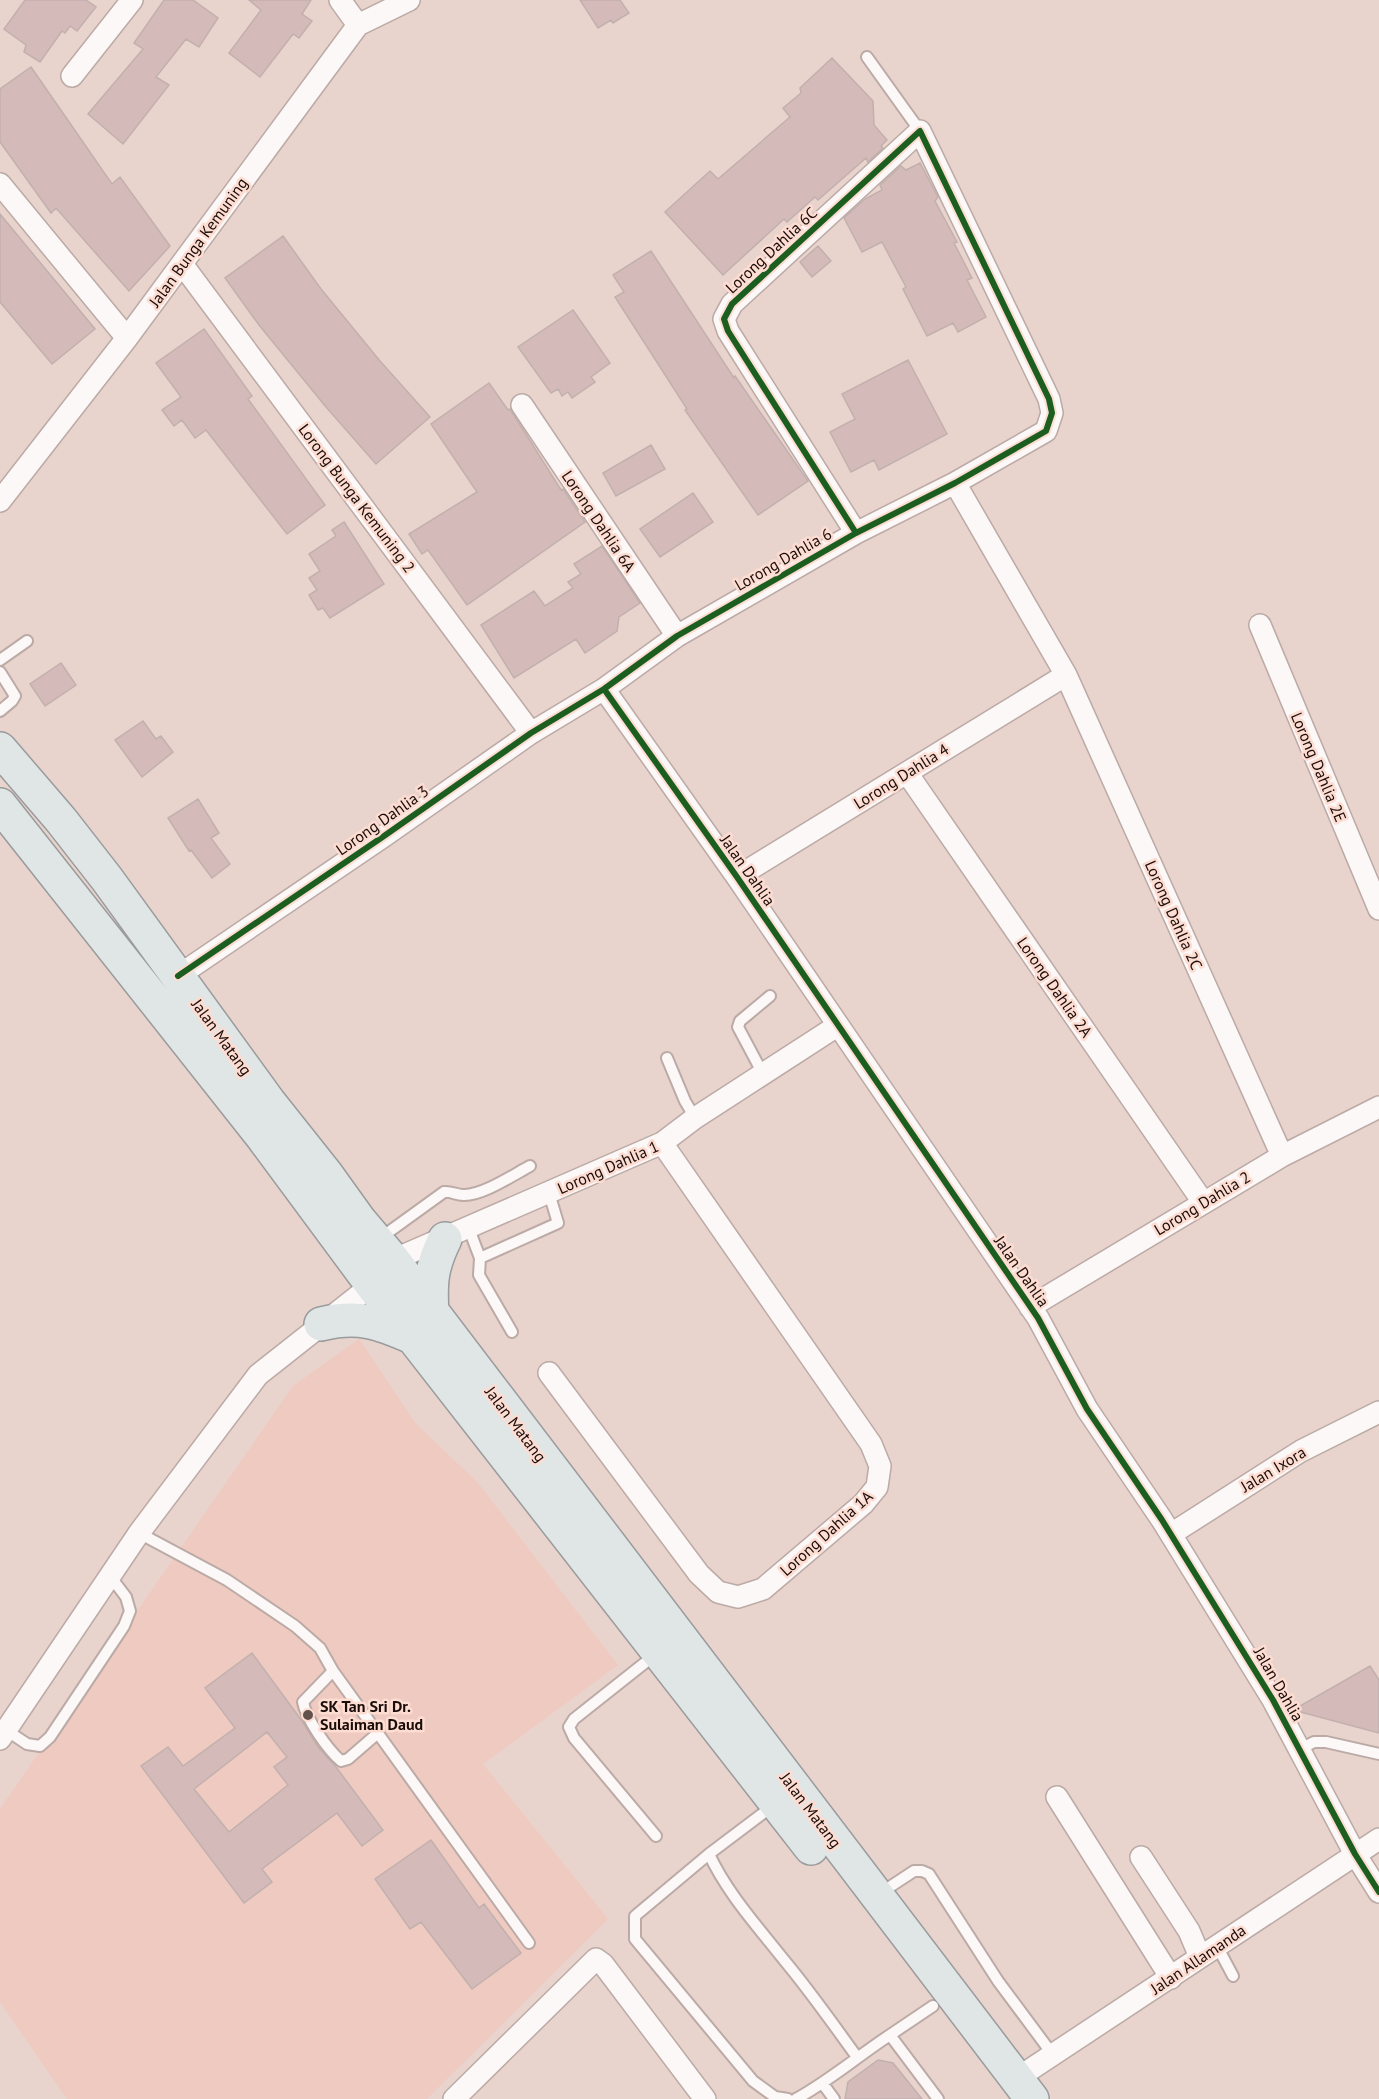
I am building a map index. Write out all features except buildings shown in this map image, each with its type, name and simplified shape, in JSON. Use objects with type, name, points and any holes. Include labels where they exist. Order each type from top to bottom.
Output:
[{"type":"main road","name":"Jalan Matang","points":[[0,749],[62,820],[269,1102],[377,1241],[422,1326],[658,1652],[933,2006],[1018,2092]]},
{"type":"main road","name":"Jalan Matang","points":[[0,805],[261,1135],[372,1285],[422,1326],[876,1895],[1018,2092]]},
{"type":"main road","points":[[321,1324],[342,1319],[422,1326],[432,1268],[457,1234]]},
{"type":"main road","points":[[372,1285],[379,1278],[385,1263],[377,1241]]},
{"type":"street","points":[[72,76],[132,0]]},
{"type":"street","points":[[340,0],[358,25]]},
{"type":"street","name":"Jalan Bunga Kemuning","points":[[0,501],[127,338],[358,25],[409,0]]},
{"type":"street","name":"Lorong Dahlia 6","points":[[604,689],[677,636],[856,533],[955,483],[1046,431],[1052,413],[1048,399],[920,131]]},
{"type":"street","name":"Lorong Dahlia 6C","points":[[856,533],[728,331],[724,319],[732,304],[920,131]]},
{"type":"street","points":[[0,184],[127,338]]},
{"type":"street","name":"Lorong Bunga Kemuning 2","points":[[182,264],[531,733]]},
{"type":"street","name":"Lorong Dahlia 6A","points":[[522,405],[677,636]]},
{"type":"street","name":"Lorong Dahlia 2C","points":[[955,483],[1066,675],[1282,1156]]},
{"type":"street","name":"Lorong Dahlia 2E","points":[[1260,625],[1379,909]]},
{"type":"street","name":"Lorong Dahlia 4","points":[[737,877],[1066,675]]},
{"type":"street","name":"Lorong Dahlia 3","points":[[178,976],[392,831],[531,733],[604,689]]},
{"type":"street","name":"Jalan Dahlia","points":[[604,689],[737,877],[1038,1318],[1087,1409],[1171,1534],[1273,1700],[1355,1854],[1379,1892]]},
{"type":"street","name":"Lorong Dahlia 2A","points":[[906,773],[1203,1202]]},
{"type":"street","name":"Lorong Dahlia 1","points":[[377,1241],[457,1234],[662,1143],[695,1118],[837,1026]]},
{"type":"street","name":"Lorong Dahlia 2","points":[[1030,1307],[1282,1156],[1379,1107]]},
{"type":"street","name":"Lorong Dahlia 1A","points":[[549,1373],[699,1574],[718,1592],[738,1597],[763,1589],[863,1504],[877,1487],[880,1466],[871,1444],[662,1143]]},
{"type":"street","points":[[3,1734],[139,1533],[258,1375],[372,1285]]},
{"type":"street","name":"Jalan Ixora","points":[[1171,1534],[1301,1451],[1379,1412]]},
{"type":"street","points":[[1057,1797],[1171,1978]]},
{"type":"street","name":"Jalan Allamanda","points":[[1018,2092],[1053,2055],[1379,1839]]},
{"type":"street","points":[[1141,1857],[1189,1931],[1208,1952]]},
{"type":"street","points":[[454,2099],[596,1959],[603,1964],[705,2099]]},
{"type":"lane","points":[[867,57],[920,131]]},
{"type":"lane","points":[[0,660],[27,641]]},
{"type":"lane","points":[[0,672],[15,696],[12,702],[0,711]]},
{"type":"lane","points":[[763,1074],[738,1026],[740,1021],[770,996]]},
{"type":"lane","points":[[668,1058],[685,1101],[695,1118]]},
{"type":"lane","points":[[377,1241],[444,1191],[463,1195],[479,1192],[530,1166]]},
{"type":"lane","points":[[480,1258],[558,1223],[549,1193]]},
{"type":"lane","points":[[457,1234],[480,1258]]},
{"type":"lane","points":[[480,1258],[478,1275],[512,1332]]},
{"type":"lane","points":[[139,1533],[227,1580],[295,1626],[320,1648],[333,1671],[529,1943]]},
{"type":"lane","points":[[3,1734],[27,1744],[40,1746],[50,1737],[124,1626],[130,1611],[126,1597],[110,1576]]},
{"type":"lane","points":[[656,1836],[574,1738],[569,1726],[574,1719],[658,1652]]},
{"type":"lane","points":[[333,1671],[303,1702],[308,1717],[334,1756],[341,1761],[348,1759],[378,1733]]},
{"type":"lane","points":[[1300,1749],[1314,1742],[1326,1742],[1379,1754]]},
{"type":"lane","points":[[776,1803],[709,1854],[634,1916],[635,1939],[753,2081],[774,2097],[788,2099]]},
{"type":"lane","points":[[709,1854],[727,1886],[857,2057]]},
{"type":"lane","points":[[876,1895],[914,1871],[929,1874],[998,1981],[1053,2055]]},
{"type":"lane","points":[[1208,1952],[1233,1976]]},
{"type":"lane","points":[[796,2099],[823,2084],[857,2057],[933,2006]]},
{"type":"lane","points":[[890,2035],[938,2099]]},
{"type":"lane","points":[[823,2084],[834,2099]]},
{"type":"shaded area","name":"SK Tan Sri Dr. Sulaiman Daud","points":[[359,1339],[415,1423],[478,1483],[618,1665],[483,1764],[608,1919],[427,2099],[67,2099],[0,2002],[0,1809],[293,1386]]},
{"type":"cycle path","points":[[178,976],[531,733],[604,689],[677,636],[856,533],[955,483],[1046,431],[1052,413],[1049,399],[920,131],[732,304],[724,319],[728,331],[856,533]]},
{"type":"cycle path","points":[[604,689],[737,877],[1038,1318],[1087,1409],[1162,1520],[1273,1700],[1355,1854],[1379,1892]]},
{"type":"place","name":"SK Tan Sri Dr. Sulaiman Daud","points":[[308,1715]]}]
